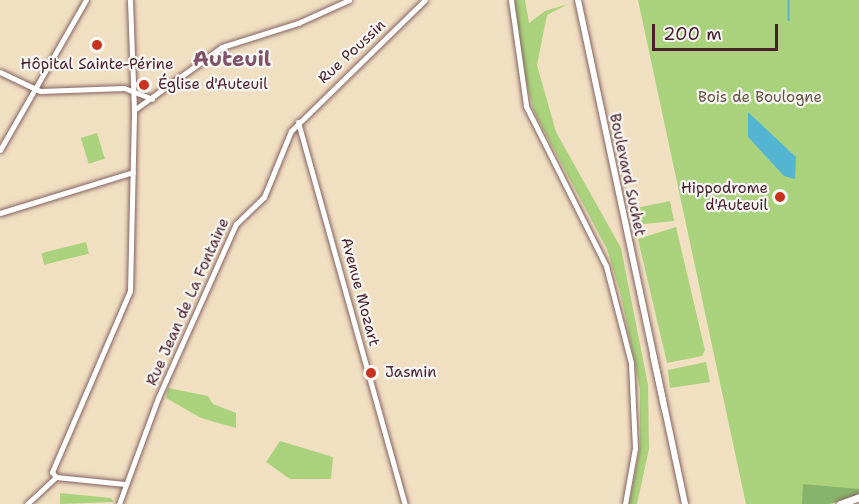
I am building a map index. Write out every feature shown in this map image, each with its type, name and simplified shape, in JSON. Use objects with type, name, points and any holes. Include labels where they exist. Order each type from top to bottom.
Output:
[{"type":"highway","points":[[840,504],[859,497]]},
{"type":"main road","name":"Boulevard Suchet","points":[[578,0],[685,504]]},
{"type":"street","points":[[0,150],[86,0]]},
{"type":"street","points":[[125,484],[56,477],[51,472],[130,291],[134,92],[130,0]]},
{"type":"street","points":[[134,110],[222,46],[298,23],[349,0]]},
{"type":"street","name":"Rue Poussin","points":[[298,122],[424,0]]},
{"type":"street","points":[[512,0],[517,61],[532,123],[591,233],[614,290],[633,380],[632,470],[625,504]]},
{"type":"street","points":[[0,72],[36,89],[124,88],[152,99]]},
{"type":"street","name":"Rue Jean de La Fontaine","points":[[119,504],[125,484],[236,224],[264,197],[298,122]]},
{"type":"street","name":"Avenue Mozart","points":[[298,122],[405,504]]},
{"type":"street","points":[[0,213],[133,172]]},
{"type":"street","points":[[27,504],[56,477]]},
{"type":"green space","points":[[514,0],[525,0],[529,23],[545,11],[568,4],[547,15],[537,65],[556,132],[621,248],[648,385],[649,449],[637,504],[629,504],[640,447],[640,390],[621,295],[607,249],[534,112],[518,49]]},
{"type":"green space","name":"Bois de Boulogne","points":[[638,0],[859,0],[859,494],[851,498],[830,504],[746,504]]},
{"type":"green space","points":[[97,133],[105,159],[89,164],[81,138]]},
{"type":"green space","points":[[670,201],[674,221],[635,225],[636,208]]},
{"type":"green space","points":[[676,227],[705,350],[702,356],[667,363],[638,239]]},
{"type":"green space","points":[[86,242],[89,254],[44,265],[41,253]]},
{"type":"green space","points":[[706,362],[710,382],[670,388],[668,370]]},
{"type":"green space","points":[[168,388],[208,396],[213,404],[236,413],[236,428],[201,418],[166,398]]},
{"type":"green space","points":[[280,441],[333,457],[331,479],[290,479],[266,462]]},
{"type":"green space","points":[[803,484],[859,489],[859,494],[830,504],[802,504]]},
{"type":"green space","points":[[60,493],[111,498],[114,502],[60,504]]},
{"type":"water","points":[[748,112],[796,157],[795,179],[784,176],[748,137]]},
{"type":"waterway","points":[[789,0],[789,20]]},
{"type":"place","name":"Hôpital Sainte-Périne","points":[[97,45]]},
{"type":"place","name":"Église d'Auteuil","points":[[144,85]]},
{"type":"place","name":"Hippodrome d'Auteuil","points":[[780,197]]},
{"type":"place","name":"Jasmin","points":[[371,373]]},
{"type":"district","name":"Auteuil","points":[[232,59]]}]
